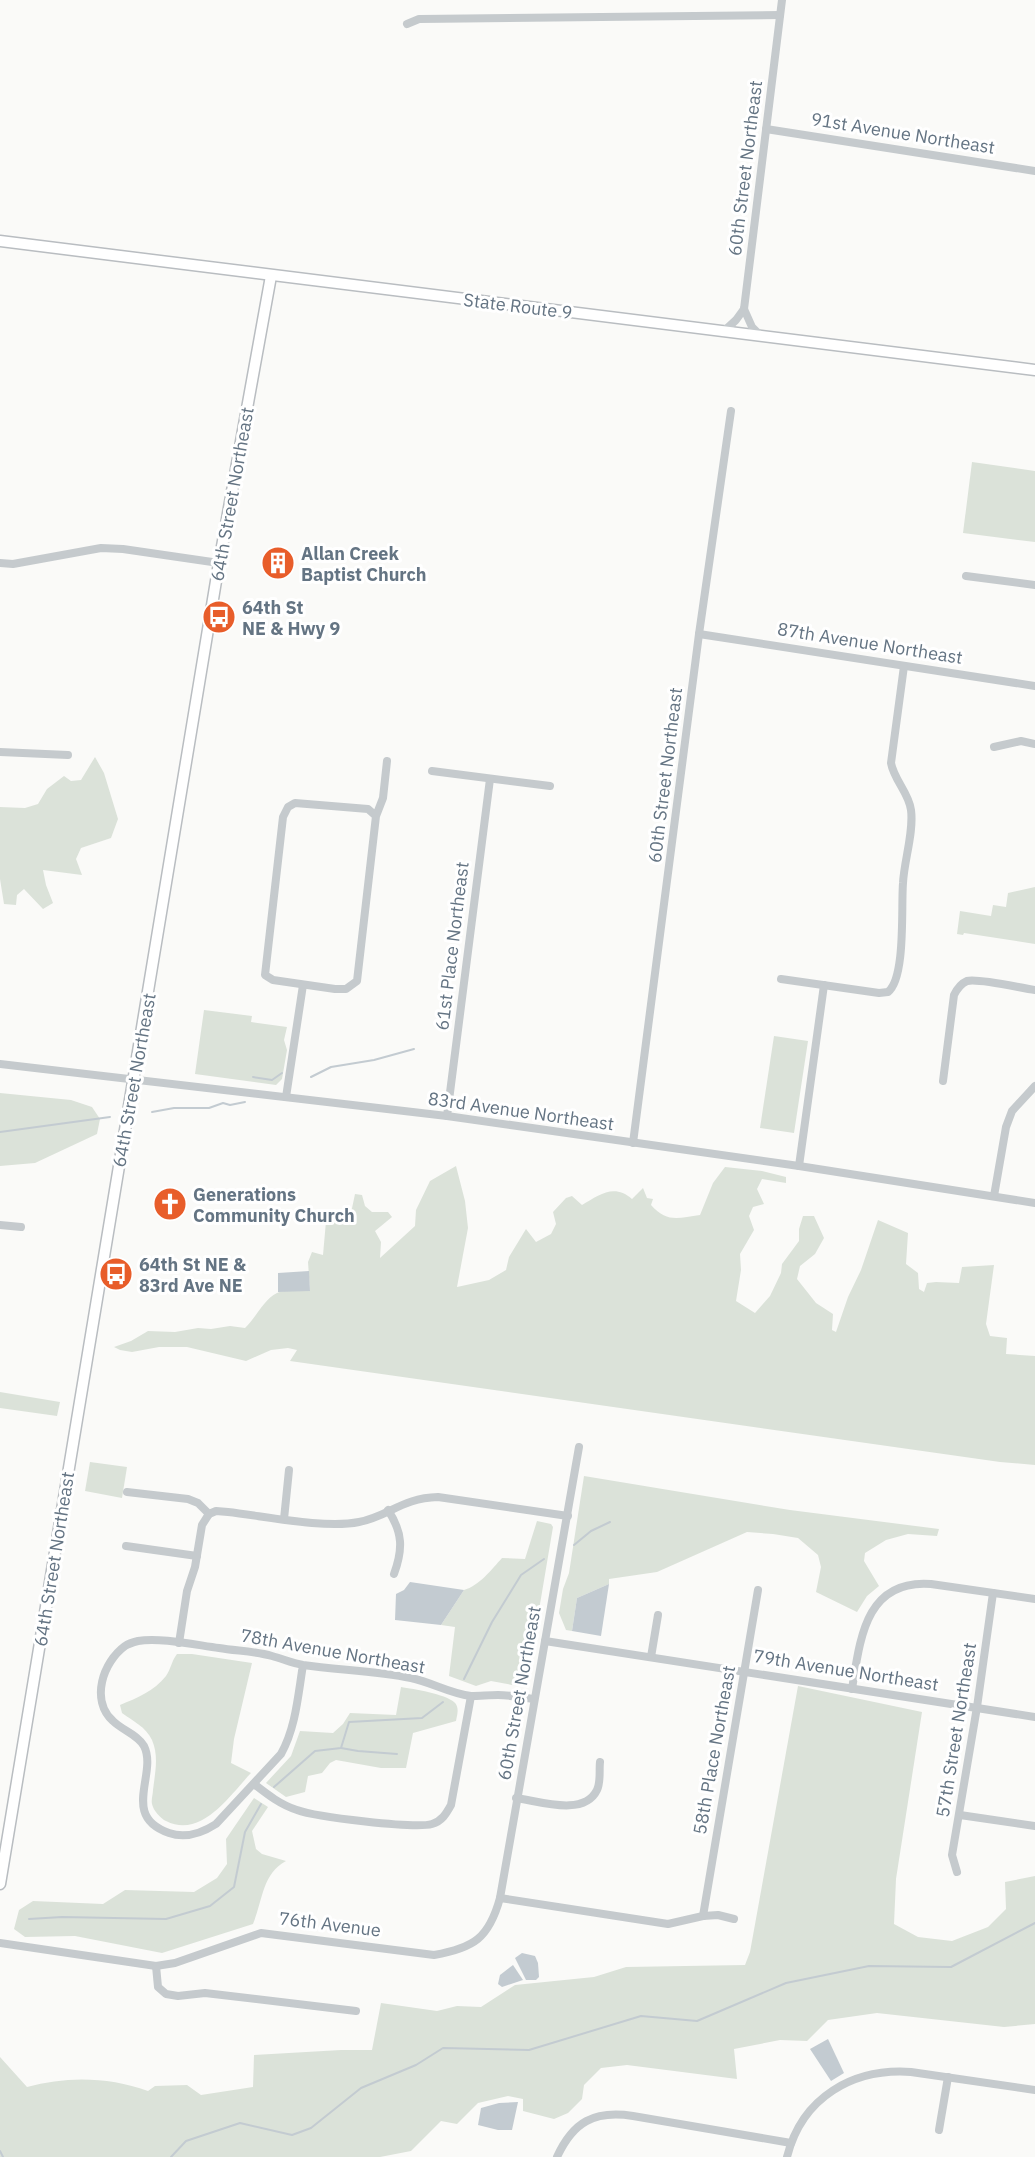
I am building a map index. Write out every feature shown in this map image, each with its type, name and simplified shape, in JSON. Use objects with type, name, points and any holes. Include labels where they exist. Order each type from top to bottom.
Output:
[{"type":"main road","name":"State Route 9","points":[[0,242],[1035,370]]},
{"type":"main road","name":"64th Street Northeast","points":[[0,1884],[219,562],[271,276]]},
{"type":"street","name":"60th Street Northeast","points":[[744,309],[782,0]]},
{"type":"street","points":[[407,24],[418,19],[780,15]]},
{"type":"street","name":"91st Avenue Northeast","points":[[766,129],[1035,171]]},
{"type":"street","points":[[723,332],[736,321],[744,309]]},
{"type":"street","points":[[744,309],[752,327],[761,336]]},
{"type":"street","name":"60th Street Northeast","points":[[633,1143],[699,634],[731,411]]},
{"type":"street","points":[[0,563],[13,564],[101,548],[219,562]]},
{"type":"street","points":[[966,576],[1035,585]]},
{"type":"street","name":"87th Avenue Northeast","points":[[699,634],[1035,686]]},
{"type":"street","points":[[781,979],[879,993],[892,989],[896,979],[903,928],[903,882],[911,816],[909,801],[892,770],[891,763],[904,666]]},
{"type":"street","points":[[994,747],[1012,742],[1035,744]]},
{"type":"street","points":[[0,752],[68,755]]},
{"type":"street","points":[[376,816],[368,809],[295,803],[288,807],[283,817],[265,975],[273,980],[335,989],[346,989],[357,981],[376,816],[383,798],[387,761]]},
{"type":"street","points":[[432,771],[549,786]]},
{"type":"street","name":"61st Place Northeast","points":[[447,1116],[490,779]]},
{"type":"street","points":[[943,1081],[954,995],[962,984],[976,981],[1035,990]]},
{"type":"street","points":[[286,1097],[303,985]]},
{"type":"street","points":[[799,1166],[825,985]]},
{"type":"street","name":"83rd Avenue Northeast","points":[[0,1064],[447,1116],[799,1166],[1035,1203]]},
{"type":"street","points":[[994,1196],[1008,1119],[1035,1086]]},
{"type":"street","points":[[0,1225],[21,1227]]},
{"type":"street","name":"60th Street Northeast","points":[[478,1939],[489,1929],[496,1915],[500,1898],[579,1447]]},
{"type":"street","points":[[284,1519],[289,1470]]},
{"type":"street","points":[[127,1492],[188,1499],[198,1503],[209,1514]]},
{"type":"street","points":[[179,1643],[187,1591],[197,1556],[202,1525],[209,1514],[216,1511],[348,1524],[369,1519],[418,1499],[438,1497],[568,1516]]},
{"type":"street","points":[[388,1510],[396,1525],[401,1555],[394,1574]]},
{"type":"street","points":[[126,1546],[197,1556]]},
{"type":"street","points":[[852,1689],[864,1627],[877,1605],[891,1592],[924,1583],[1035,1599]]},
{"type":"street","name":"58th Place Northeast","points":[[703,1916],[758,1590]]},
{"type":"street","name":"57th Street Northeast","points":[[957,1872],[952,1855],[977,1707],[993,1593]]},
{"type":"street","points":[[651,1657],[658,1615]]},
{"type":"street","name":"78th Avenue Northeast","points":[[254,1784],[216,1824],[205,1831],[185,1836],[172,1834],[161,1830],[151,1822],[142,1796],[147,1765],[144,1746],[111,1720],[103,1707],[101,1691],[107,1666],[126,1645],[150,1640],[179,1643],[272,1656],[303,1665],[411,1678],[471,1696],[501,1695],[534,1699]]},
{"type":"street","name":"79th Avenue Northeast","points":[[545,1641],[1035,1716]]},
{"type":"street","points":[[303,1665],[289,1740],[281,1754],[254,1784],[284,1805],[312,1814],[414,1826],[424,1826],[441,1820],[451,1805],[454,1794],[471,1696]]},
{"type":"street","points":[[516,1798],[570,1805],[586,1802],[596,1791],[600,1761]]},
{"type":"street","points":[[960,1815],[1035,1826]]},
{"type":"street","points":[[500,1898],[668,1924],[703,1916],[734,1919]]},
{"type":"street","name":"76th Avenue","points":[[0,1943],[156,1966],[175,1963],[261,1934],[434,1955],[454,1951],[478,1939]]},
{"type":"street","points":[[156,1966],[158,1987],[165,1994],[178,1996],[205,1993],[356,2011]]},
{"type":"street","points":[[787,2157],[800,2124],[810,2111],[837,2087],[862,2076],[881,2072],[911,2072],[1035,2090]]},
{"type":"street","points":[[939,2130],[948,2077]]},
{"type":"street","points":[[557,2157],[571,2132],[594,2117],[606,2114],[633,2116],[791,2143]]},
{"type":"shaded area","points":[[972,462],[1035,471],[1035,542],[963,533]]},
{"type":"shaded area","points":[[95,757],[104,773],[118,819],[111,838],[81,848],[76,859],[82,875],[43,870],[53,903],[43,909],[24,889],[17,895],[16,905],[4,904],[0,879],[0,807],[25,808],[38,804],[47,789],[64,776],[71,781],[81,780]]},
{"type":"shaded area","points":[[1035,887],[1035,944],[964,933],[963,935],[957,934],[960,911],[991,916],[993,905],[1006,907],[1008,893]]},
{"type":"shaded area","points":[[204,1010],[252,1016],[251,1022],[287,1027],[284,1040],[287,1050],[282,1079],[276,1085],[195,1074]]},
{"type":"shaded area","points":[[774,1036],[808,1041],[794,1133],[760,1128]]},
{"type":"shaded area","points":[[0,1093],[71,1100],[92,1107],[100,1119],[97,1134],[35,1163],[0,1166]]},
{"type":"shaded area","points":[[456,1166],[465,1201],[468,1228],[457,1287],[489,1280],[506,1270],[509,1257],[526,1229],[536,1242],[551,1234],[556,1224],[553,1212],[566,1198],[572,1196],[582,1205],[601,1194],[613,1191],[625,1194],[632,1199],[643,1188],[647,1198],[653,1199],[651,1205],[662,1215],[673,1218],[700,1215],[713,1183],[725,1167],[762,1171],[786,1177],[786,1183],[762,1179],[757,1189],[764,1204],[753,1207],[749,1216],[754,1230],[740,1254],[741,1270],[736,1301],[755,1313],[770,1296],[781,1273],[782,1264],[799,1241],[799,1229],[803,1216],[814,1216],[824,1238],[815,1254],[800,1266],[797,1279],[816,1303],[833,1314],[832,1330],[836,1332],[878,1220],[908,1233],[906,1264],[918,1273],[919,1289],[924,1292],[927,1283],[959,1283],[962,1267],[994,1265],[986,1324],[990,1336],[1007,1338],[1006,1354],[1035,1356],[1035,1465],[1000,1462],[290,1361],[297,1350],[288,1348],[271,1350],[246,1361],[187,1347],[159,1347],[132,1352],[114,1347],[131,1341],[148,1331],[175,1332],[230,1326],[245,1328],[268,1300],[277,1293],[310,1291],[308,1262],[312,1252],[323,1255],[327,1210],[338,1216],[351,1213],[355,1194],[362,1195],[365,1206],[372,1212],[388,1212],[392,1217],[375,1231],[381,1242],[380,1258],[415,1226],[416,1210],[430,1181]]},
{"type":"shaded area","points":[[309,1271],[310,1291],[278,1292],[278,1273]]},
{"type":"shaded area","points":[[0,1392],[60,1402],[57,1416],[0,1408]]},
{"type":"shaded area","points":[[90,1462],[127,1467],[122,1498],[85,1491]]},
{"type":"shaded area","points":[[584,1476],[790,1510],[939,1529],[937,1536],[908,1534],[886,1540],[865,1553],[864,1561],[879,1586],[867,1596],[857,1612],[816,1592],[821,1567],[818,1555],[798,1538],[747,1532],[657,1572],[609,1579],[609,1584],[577,1598],[572,1631],[566,1630],[559,1613],[563,1589],[569,1573]]},
{"type":"shaded area","points":[[537,1521],[551,1524],[553,1527],[539,1610],[533,1609],[526,1637],[534,1639],[527,1679],[518,1686],[491,1681],[476,1686],[449,1676],[455,1627],[441,1625],[464,1590],[480,1581],[502,1558],[525,1559]]},
{"type":"shaded area","points":[[410,1582],[464,1590],[441,1625],[395,1620],[396,1594],[404,1590]]},
{"type":"shaded area","points":[[609,1584],[601,1636],[572,1631],[577,1598]]},
{"type":"shaded area","points":[[177,1654],[252,1663],[234,1739],[231,1763],[251,1773],[224,1803],[203,1820],[179,1825],[164,1820],[154,1809],[152,1801],[156,1765],[154,1746],[146,1731],[122,1713],[120,1705],[156,1686],[166,1676]]},
{"type":"shaded area","points":[[798,1686],[922,1712],[896,1879],[894,1924],[918,1937],[952,1941],[988,1927],[1006,1909],[1005,1882],[1035,1876],[1035,2024],[1004,2027],[877,2013],[828,2020],[807,2041],[780,2040],[734,2049],[737,2079],[627,2065],[601,2068],[584,2085],[582,2099],[568,2113],[554,2119],[523,2111],[523,2099],[508,2096],[478,2103],[457,2124],[441,2121],[411,2151],[380,2157],[0,2157],[0,2057],[27,2087],[57,2081],[88,2080],[118,2083],[148,2091],[155,2086],[187,2085],[201,2095],[253,2087],[254,2055],[372,2050],[381,2003],[437,2011],[457,2006],[481,2007],[515,1985],[594,1977],[626,1967],[745,1965],[750,1952]]},
{"type":"shaded area","points":[[401,1687],[429,1692],[450,1699],[458,1709],[456,1721],[413,1733],[406,1768],[381,1768],[336,1760],[330,1763],[322,1773],[308,1776],[305,1792],[286,1797],[266,1783],[291,1756],[300,1731],[333,1733],[350,1713],[396,1715]]},
{"type":"shaded area","points":[[254,1798],[268,1807],[252,1831],[256,1849],[262,1854],[286,1861],[278,1866],[268,1880],[253,1924],[162,1953],[75,1936],[25,1937],[14,1929],[19,1910],[33,1901],[103,1904],[125,1890],[194,1892],[217,1878],[227,1864],[226,1839]]},
{"type":"shaded area","points":[[522,1953],[535,1956],[539,1977],[536,1980],[526,1980],[515,1958]]},
{"type":"shaded area","points":[[513,1965],[523,1980],[502,1987],[498,1984],[500,1975]]},
{"type":"shaded area","points":[[828,2039],[844,2073],[831,2081],[810,2049]]},
{"type":"shaded area","points":[[518,2102],[512,2130],[498,2130],[478,2125],[481,2108],[499,2103]]},
{"type":"waterway","points":[[311,1077],[331,1067],[374,1060],[414,1049]]},
{"type":"waterway","points":[[253,1077],[272,1080],[282,1073]]},
{"type":"waterway","points":[[152,1112],[174,1108],[209,1108],[223,1103],[230,1105],[245,1102]]},
{"type":"waterway","points":[[0,1132],[110,1117]]},
{"type":"waterway","points":[[574,1545],[591,1531],[610,1522]]},
{"type":"waterway","points":[[464,1679],[492,1622],[521,1575],[544,1559]]},
{"type":"waterway","points":[[274,1787],[315,1751],[341,1748],[349,1722],[422,1718],[443,1702]]},
{"type":"waterway","points":[[341,1748],[397,1754]]},
{"type":"waterway","points":[[29,1919],[62,1917],[166,1919],[210,1906],[234,1887],[245,1832],[261,1804]]},
{"type":"waterway","points":[[171,2157],[186,2141],[240,2123],[292,2135],[311,2128],[361,2088],[416,2065],[443,2048],[529,2050],[641,2016],[697,2021],[786,1983],[869,1966],[951,1967],[1035,1923]]},
{"type":"waterway","points":[[0,2151],[3,2157]]},
{"type":"place","name":"Allan Creek Baptist Church","points":[[278,563]]},
{"type":"place","name":"64th St NE & Hwy 9","points":[[219,617]]},
{"type":"place","name":"Generations Community Church","points":[[170,1204]]},
{"type":"place","name":"64th St NE & 83rd Ave NE","points":[[116,1274]]}]
